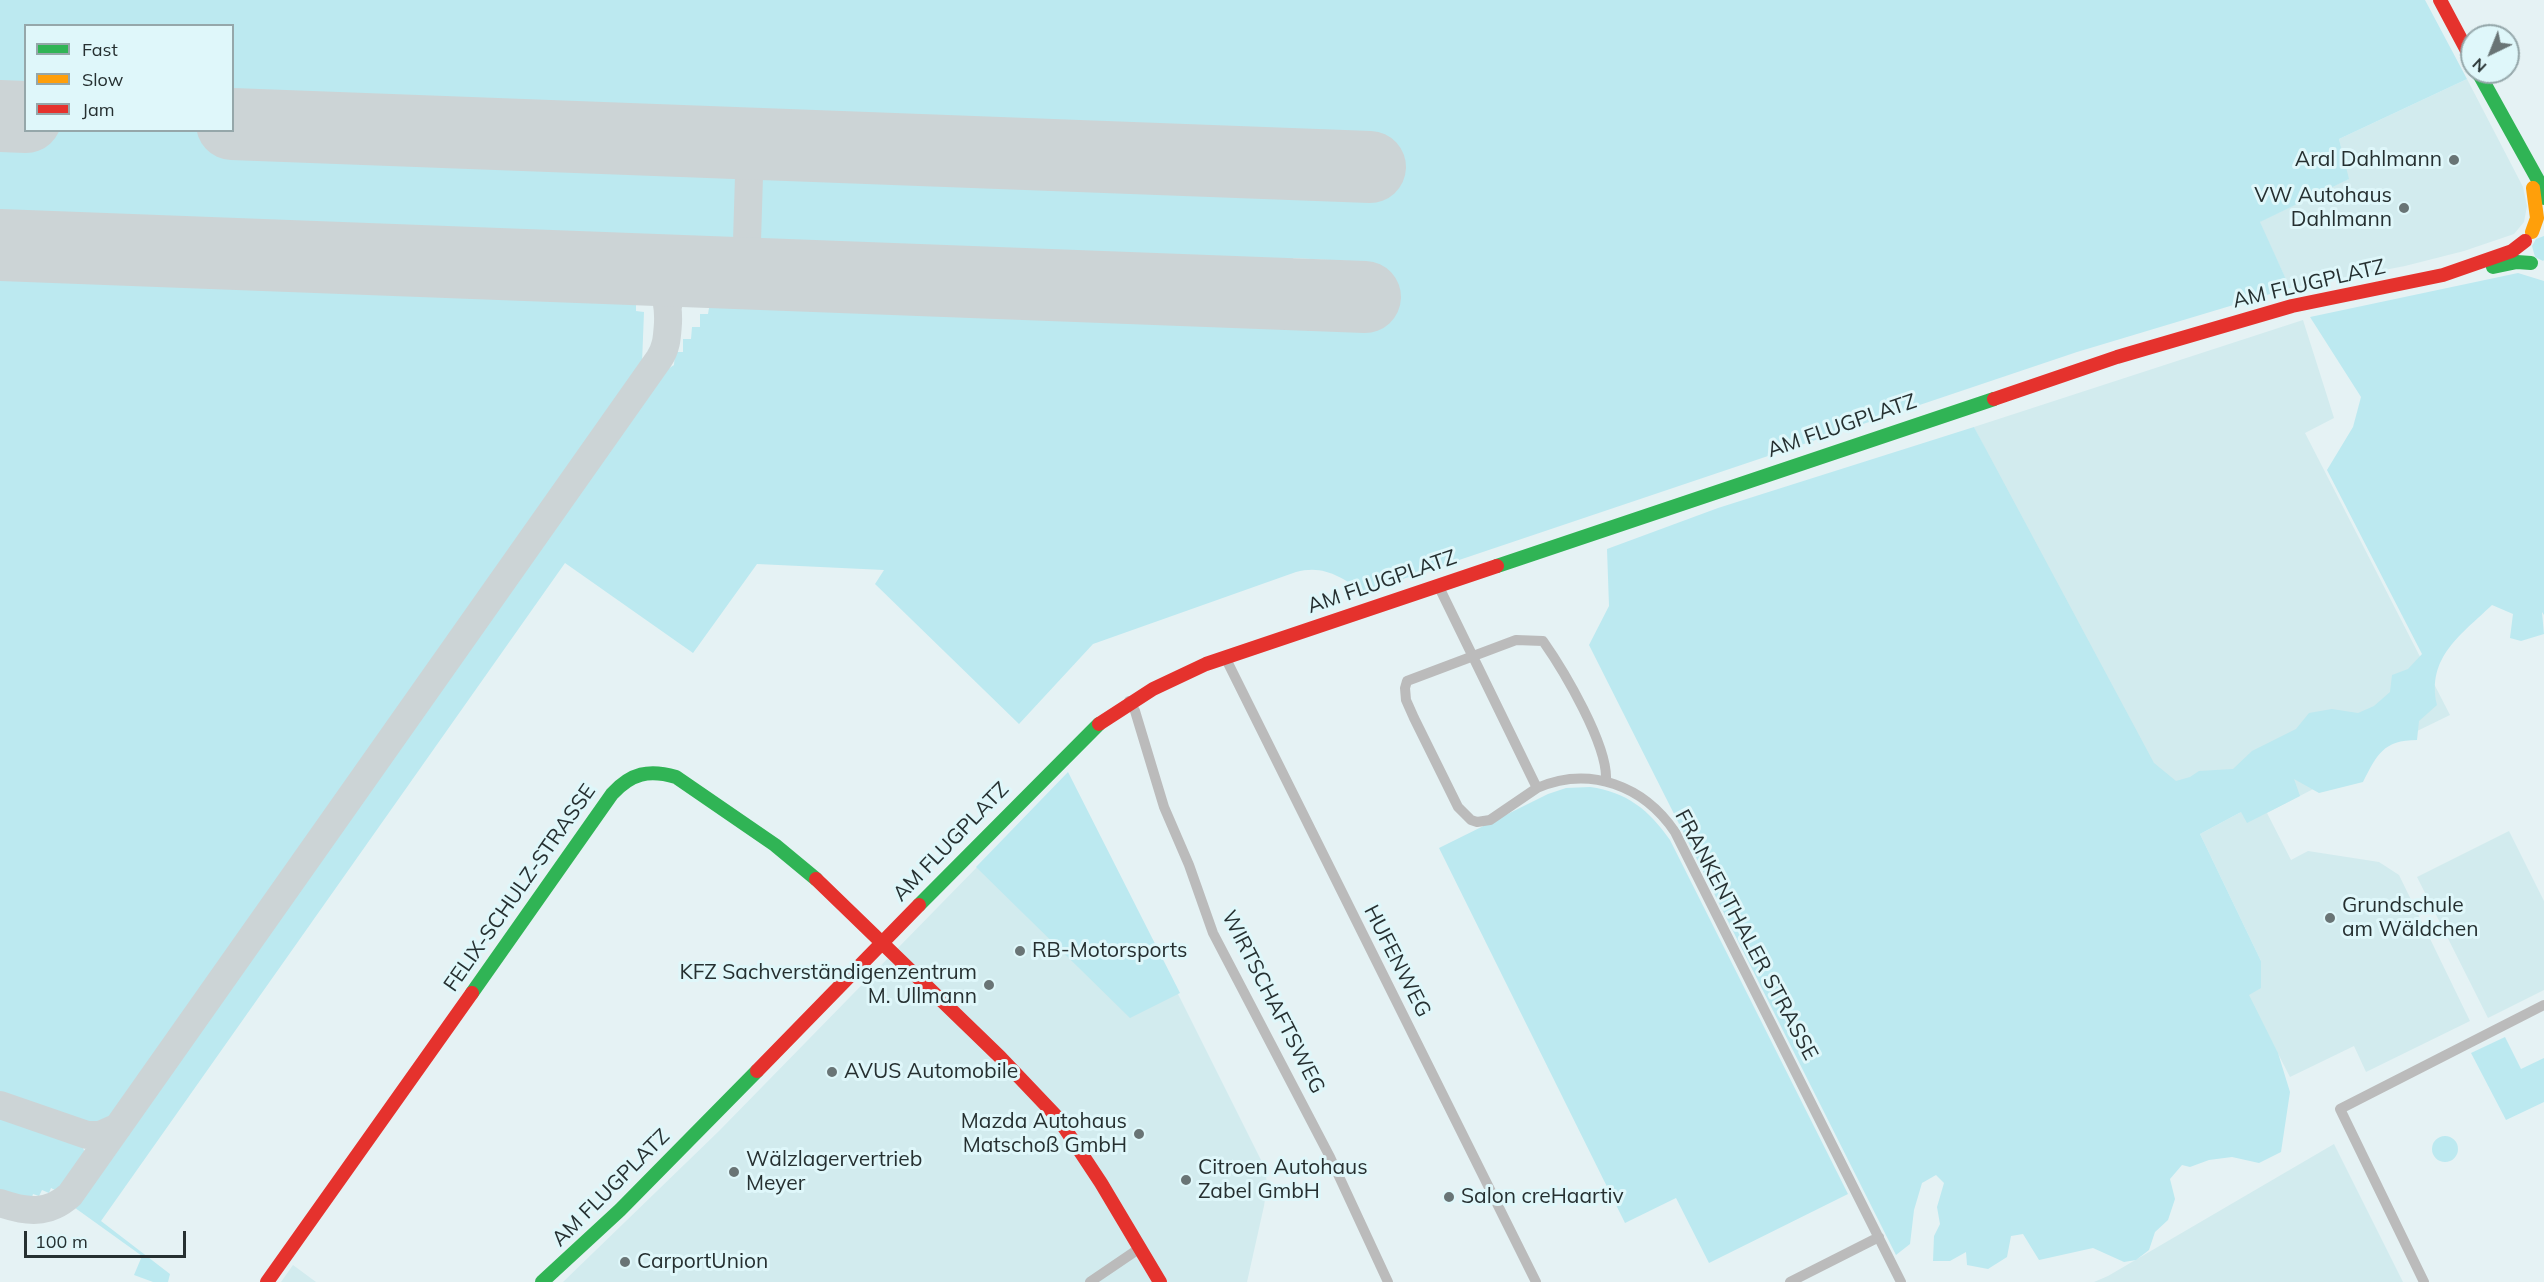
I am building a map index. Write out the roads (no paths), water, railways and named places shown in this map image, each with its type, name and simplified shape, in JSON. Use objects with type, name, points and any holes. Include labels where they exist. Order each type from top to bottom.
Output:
[{"type":"street","points":[[2440,0],[2460,38]]},
{"type":"street","points":[[2484,84],[2538,180],[2544,198]]},
{"type":"street","points":[[2529,167],[2537,205],[2534,234],[2524,253],[2538,266]]},
{"type":"street","name":"AM FLUGPLATZ","points":[[2443,275],[2512,251],[2534,234]]},
{"type":"street","name":"AM FLUGPLATZ","points":[[542,1282],[606,1224],[1088,733],[1129,700],[1178,674],[2117,357],[2292,306],[2517,262],[2538,266]]},
{"type":"street","points":[[1438,585],[1537,788]]},
{"type":"street","points":[[1472,656],[1516,640],[1543,641],[1556,659],[1598,742],[1607,765],[1606,780]]},
{"type":"street","name":"FRANKENTHALER STRASSE","points":[[1472,656],[1407,681],[1405,688],[1406,700],[1414,718],[1458,807],[1471,820],[1477,822],[1490,820],[1537,788],[1570,778],[1606,780],[1631,790],[1664,816],[1675,832],[1901,1282]]},
{"type":"street","name":"HUFENWEG","points":[[1225,657],[1536,1282]]},
{"type":"street","name":"WIRTSCHAFTSWEG","points":[[1129,700],[1136,711],[1164,807],[1189,865],[1212,933],[1325,1147],[1388,1282]]},
{"type":"street","name":"FELIX-SCHULZ-STRASSE","points":[[267,1282],[612,794],[630,777],[659,772],[689,784],[796,861],[1016,1073],[1058,1118],[1090,1164],[1160,1282]]},
{"type":"street","points":[[2424,1282],[2340,1109],[2544,1005]]},
{"type":"street","points":[[1790,1282],[1879,1238]]},
{"type":"street","points":[[1090,1282],[1140,1248]]},
{"type":"place","name":"Aral Dahlmann","points":[[2454,160]]},
{"type":"place","name":"VW Autohaus Dahlmann","points":[[2404,208]]},
{"type":"place","name":"Grundschule am Wäldchen","points":[[2330,918]]},
{"type":"place","name":"RB-Motorsports","points":[[1020,951]]},
{"type":"place","name":"KFZ Sachverständigenzentrum M. Ullmann","points":[[989,985]]},
{"type":"place","name":"AVUS Automobile","points":[[832,1072]]},
{"type":"place","name":"Mazda Autohaus Matschoß GmbH","points":[[1139,1134]]},
{"type":"place","name":"Wälzlagervertrieb Meyer","points":[[734,1172]]},
{"type":"place","name":"Citroen Autohaus Zabel GmbH","points":[[1186,1180]]},
{"type":"place","name":"Salon creHaartiv","points":[[1449,1197]]},
{"type":"place","name":"CarportUnion","points":[[625,1262]]}]
